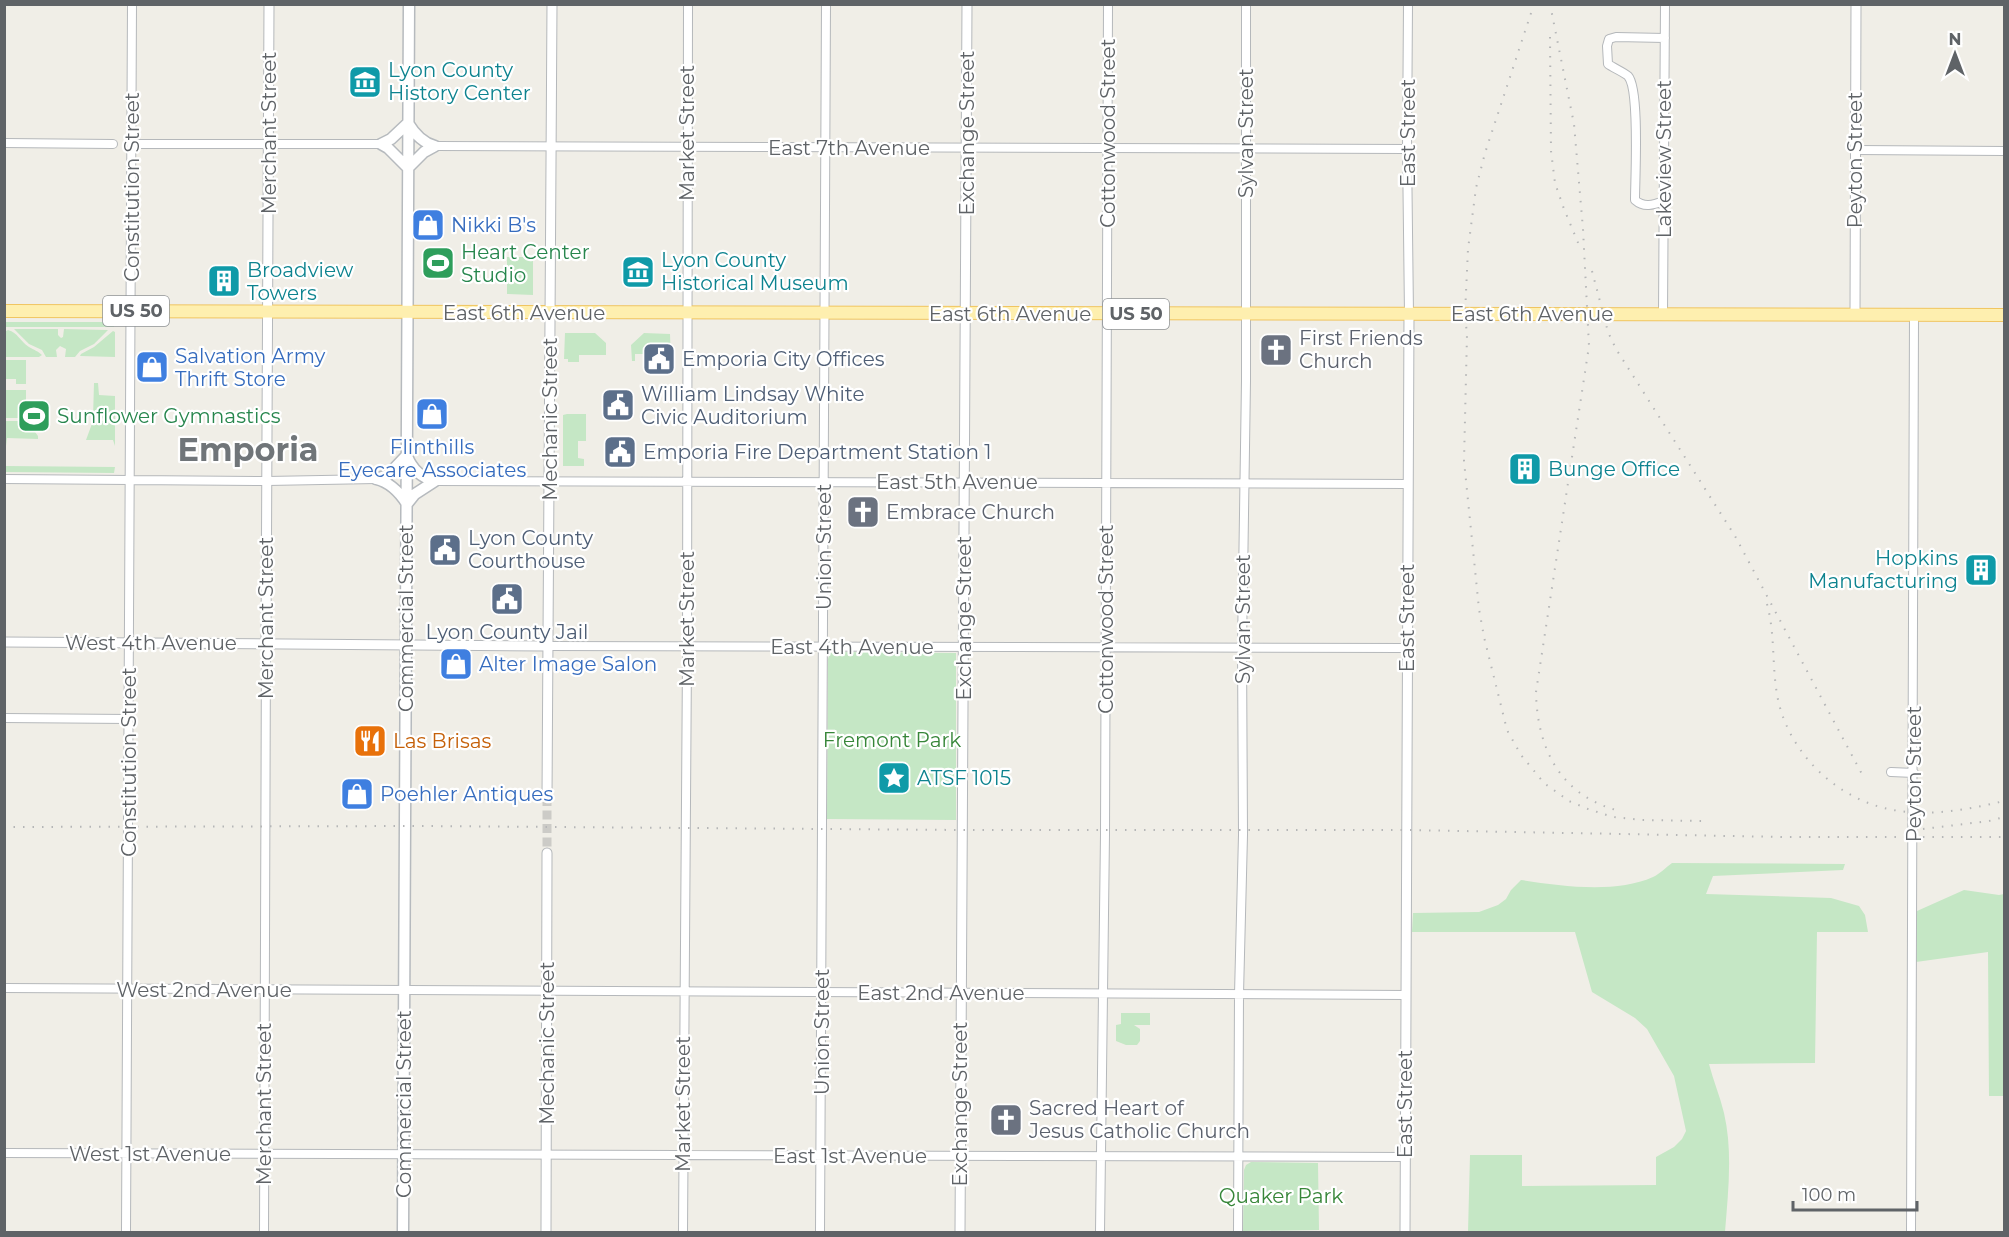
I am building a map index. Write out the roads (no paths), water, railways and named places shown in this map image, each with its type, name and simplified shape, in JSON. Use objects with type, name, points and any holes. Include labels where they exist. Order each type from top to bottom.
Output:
[{"type":"main road","name":"Commercial Street","points":[[403,1233],[409,4]]},
{"type":"main road","points":[[381,144],[391,139],[408,123],[418,136],[428,144],[435,146]]},
{"type":"main road","points":[[381,144],[408,168],[424,152],[435,146]]},
{"type":"main road","name":"US 50","points":[[4,311],[267,313]]},
{"type":"main road","name":"East 6th Avenue","points":[[267,313],[2004,315]]},
{"type":"main road","points":[[376,479],[388,475],[407,455],[413,467],[424,477],[435,481]]},
{"type":"main road","points":[[376,479],[388,484],[402,496],[407,504],[414,494],[435,481]]},
{"type":"street","name":"Constitution Street","points":[[126,1233],[132,4]]},
{"type":"street","name":"Merchant Street","points":[[264,1233],[269,4]]},
{"type":"street","name":"Mechanic Street","points":[[547,797],[552,4]]},
{"type":"street","name":"Market Street","points":[[682,1233],[687,646],[688,4]]},
{"type":"street","name":"Union Street","points":[[820,1233],[826,4]]},
{"type":"street","name":"Exchange Street","points":[[960,1233],[968,4]]},
{"type":"street","name":"Cottonwood Street","points":[[1100,1233],[1106,646],[1108,4]]},
{"type":"street","name":"Sylvan Street","points":[[1238,1233],[1239,993],[1244,835],[1242,647],[1246,314],[1246,4]]},
{"type":"street","name":"East Street","points":[[1405,1233],[1408,4]]},
{"type":"street","name":"Lakeview Street","points":[[1663,314],[1665,4]]},
{"type":"street","name":"Peyton Street","points":[[1855,315],[1856,4]]},
{"type":"street","points":[[1664,201],[1647,206],[1635,200],[1636,116],[1631,84],[1628,76],[1608,64],[1607,46],[1609,39],[1616,37],[1665,38]]},
{"type":"street","points":[[4,143],[113,144]]},
{"type":"street","points":[[132,144],[381,144]]},
{"type":"street","name":"East 7th Avenue","points":[[435,146],[1407,149]]},
{"type":"street","points":[[1856,150],[2004,151]]},
{"type":"street","name":"Peyton Street","points":[[1911,1233],[1914,315]]},
{"type":"street","points":[[4,478],[267,481],[376,479]]},
{"type":"street","name":"East 5th Avenue","points":[[435,481],[1408,484]]},
{"type":"street","name":"West 4th Avenue","points":[[4,642],[406,645]]},
{"type":"street","name":"East 4th Avenue","points":[[406,645],[1407,648]]},
{"type":"street","points":[[4,718],[129,719]]},
{"type":"street","points":[[1891,772],[1914,773]]},
{"type":"street","name":"Mechanic Street","points":[[546,1233],[547,853]]},
{"type":"street","name":"West 2nd Avenue","points":[[4,988],[404,991]]},
{"type":"street","name":"East 2nd Avenue","points":[[404,991],[1406,995]]},
{"type":"street","name":"West 1st Avenue","points":[[4,1153],[403,1155]]},
{"type":"street","name":"East 1st Avenue","points":[[403,1155],[1405,1157]]},
{"type":"tunnel","points":[[547,797],[547,853]]},
{"type":"railway","points":[[1534,4],[1485,153],[1476,188],[1468,249],[1464,461],[1479,609],[1484,637],[1507,730],[1521,755],[1544,783],[1569,801],[1613,817],[1702,821]]},
{"type":"railway","points":[[1550,4],[1574,124],[1583,229],[1589,346],[1536,692],[1537,712],[1547,749],[1555,766],[1566,780],[1596,803],[1616,810]]},
{"type":"railway","points":[[1550,37],[1551,151],[1555,183],[1579,245]]},
{"type":"railway","points":[[1592,271],[1608,332],[1616,349],[1735,536],[1863,776]]},
{"type":"railway","points":[[1767,604],[1772,629],[1779,704],[1796,743],[1823,776],[1840,789],[1859,799],[1879,807],[1900,811],[1926,813],[1952,811],[2004,801]]},
{"type":"railway","points":[[1923,829],[2004,817]]},
{"type":"railway","points":[[4,827],[422,826],[962,830],[1407,830],[1784,837],[2004,837]]},
{"type":"place","name":"Lyon County History Center","points":[[365,82]]},
{"type":"place","name":"Nikki B's","points":[[428,225]]},
{"type":"place","name":"Heart Center Studio","points":[[438,263]]},
{"type":"place","name":"Lyon County Historical Museum","points":[[638,272]]},
{"type":"place","name":"Broadview Towers","points":[[224,281]]},
{"type":"place","name":"First Friends Church","points":[[1276,350]]},
{"type":"place","name":"Emporia City Offices","points":[[659,359]]},
{"type":"place","name":"Salvation Army Thrift Store","points":[[152,367]]},
{"type":"place","name":"William Lindsay White Civic Auditorium","points":[[618,405]]},
{"type":"place","name":"Flinthills Eyecare Associates","points":[[432,414]]},
{"type":"place","name":"Sunflower Gymnastics","points":[[34,416]]},
{"type":"place","name":"Emporia Fire Department Station 1","points":[[620,452]]},
{"type":"place","name":"Bunge Office","points":[[1525,469]]},
{"type":"place","name":"Embrace Church","points":[[863,512]]},
{"type":"place","name":"Lyon County Courthouse","points":[[445,550]]},
{"type":"place","name":"Hopkins Manufacturing","points":[[1981,570]]},
{"type":"place","name":"Lyon County Jail","points":[[507,599]]},
{"type":"place","name":"Alter Image Salon","points":[[456,664]]},
{"type":"place","name":"Las Brisas","points":[[370,741]]},
{"type":"place","name":"ATSF 1015","points":[[894,778]]},
{"type":"place","name":"Poehler Antiques","points":[[357,794]]},
{"type":"place","name":"Sacred Heart of Jesus Catholic Church","points":[[1006,1120]]},
{"type":"district","name":"Emporia","points":[[248,450]]},
{"type":"park label","name":"Fremont Park","points":[[892,740]]},
{"type":"park label","name":"Quaker Park","points":[[1281,1196]]}]
